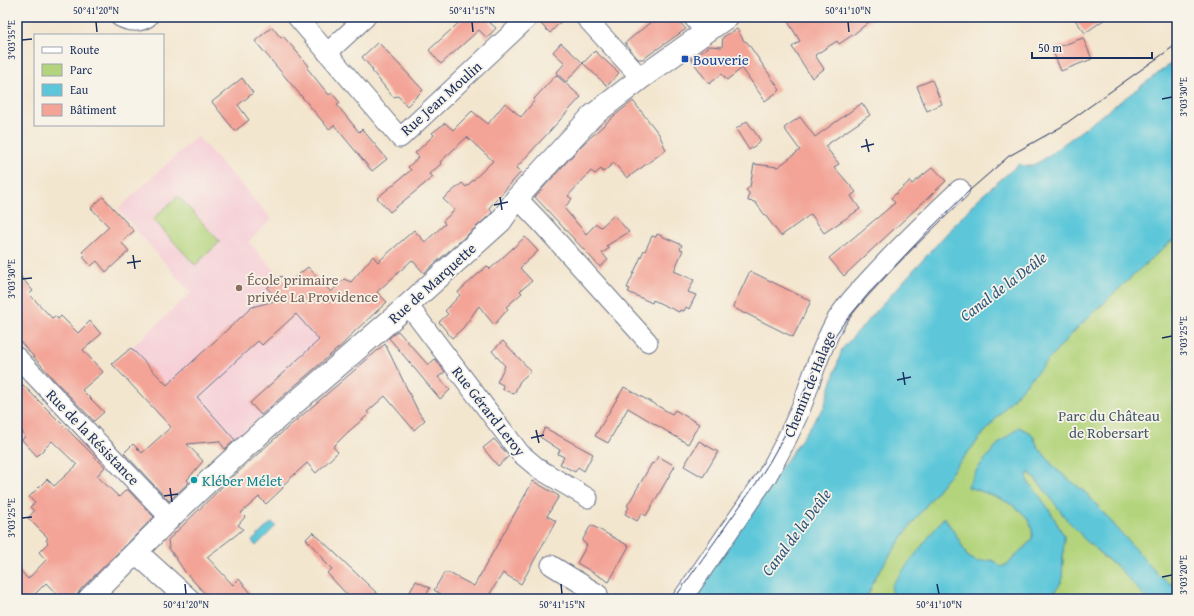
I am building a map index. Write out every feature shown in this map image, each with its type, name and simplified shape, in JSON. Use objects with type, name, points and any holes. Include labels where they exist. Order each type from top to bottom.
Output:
[{"type":"street","points":[[120,17],[124,20],[133,22],[146,19],[148,17]]},
{"type":"street","name":"Rue Jean Moulin","points":[[297,17],[400,138],[529,17]]},
{"type":"street","points":[[327,53],[366,17]]},
{"type":"street","points":[[585,17],[641,78]]},
{"type":"street","name":"Rue de Marquette","points":[[89,599],[170,518],[266,428],[408,305],[501,221],[517,198],[592,116],[641,78],[699,24],[727,17]]},
{"type":"street","name":"Chemin de Halage","points":[[682,599],[775,463],[793,427],[819,356],[833,325],[840,314],[880,268],[960,189]]},
{"type":"street","points":[[517,198],[648,342]]},
{"type":"street","name":"Rue Gérard Leroy","points":[[408,305],[520,453],[540,469],[588,498]]},
{"type":"street","name":"Rue de la Résistance","points":[[17,357],[170,518]]},
{"type":"street","points":[[136,552],[188,599]]},
{"type":"street","points":[[551,565],[598,594]]},
{"type":"shaded area","name":"École primaire privée La Providence","points":[[197,136],[272,219],[248,242],[343,344],[225,449],[131,348],[191,293],[118,209]]},
{"type":"green space","points":[[178,196],[220,242],[195,265],[153,219]]},
{"type":"green space","name":"Parc du Château de Robersart","points":[[1177,236],[1177,588],[1159,576],[1086,493],[1056,469],[1038,447],[1032,434],[1019,427],[997,445],[978,468],[968,487],[1004,500],[1021,511],[1027,518],[1032,529],[1032,538],[1028,544],[1016,554],[1010,562],[1001,567],[991,560],[977,562],[967,556],[959,540],[944,517],[924,544],[893,595],[901,599],[880,599],[881,594],[867,597],[876,576],[908,529],[954,469],[1009,403],[1078,327]]},
{"type":"green space","name":"Parc du Château de Robersart","points":[[1029,472],[1084,539],[1100,552],[1103,557],[1115,564],[1148,599],[1054,599],[1055,593],[1062,580],[1064,536],[1050,511],[1028,482],[1027,477]]},
{"type":"water","name":"Canal de la Deûle","points":[[1177,59],[1177,236],[1078,327],[1009,403],[954,469],[908,529],[876,576],[867,597],[863,599],[689,599],[824,407],[842,349],[978,199],[1019,164],[1028,166],[1041,161]]},
{"type":"water","points":[[1019,427],[1032,434],[1038,447],[1056,469],[1086,493],[1159,576],[1177,588],[1177,599],[1146,598],[1115,564],[1103,556],[1084,539],[1029,472],[1027,477],[1028,482],[1050,511],[1064,536],[1062,580],[1055,593],[1054,599],[901,599],[893,595],[891,586],[944,517],[959,540],[967,556],[977,562],[991,560],[996,562],[1001,567],[1010,562],[1016,554],[1030,542],[1032,538],[1031,526],[1021,511],[1004,500],[967,487],[978,468],[997,445]]},
{"type":"water","points":[[272,522],[276,526],[256,546],[252,541]]},
{"type":"building","points":[[465,17],[495,17],[489,22],[496,28],[487,38],[479,30],[441,64],[429,50]]},
{"type":"building","points":[[546,17],[565,17],[550,33],[540,23]]},
{"type":"building","points":[[662,17],[675,17],[686,29],[643,59],[638,59],[625,43],[652,21],[654,23]]},
{"type":"building","points":[[785,17],[875,17],[839,44],[837,41],[815,55],[824,69],[812,78],[792,47],[800,41]]},
{"type":"building","points":[[1073,17],[1108,17],[1085,33]]},
{"type":"building","points":[[272,27],[281,38],[283,36],[309,66],[307,68],[329,95],[332,93],[340,103],[337,105],[359,132],[362,129],[387,159],[372,171],[334,125],[329,129],[255,41]]},
{"type":"building","points":[[737,29],[780,90],[765,101],[742,68],[727,80],[722,74],[709,84],[691,59],[710,46],[722,47],[723,37]]},
{"type":"building","points":[[1083,38],[1092,59],[1061,71],[1052,49]]},
{"type":"building","points":[[378,42],[423,90],[407,106],[398,96],[393,97],[362,57]]},
{"type":"building","points":[[561,43],[583,63],[566,82],[556,73],[565,63],[553,52]]},
{"type":"building","points":[[595,51],[619,73],[607,86],[583,63]]},
{"type":"building","points":[[556,75],[581,97],[516,168],[521,172],[489,208],[492,213],[424,273],[412,260],[377,292],[387,302],[343,344],[261,415],[250,403],[319,340],[296,314],[262,345],[258,341],[197,397],[235,440],[225,449],[219,441],[187,444],[203,461],[187,480],[189,482],[169,501],[124,453],[133,444],[142,453],[171,427],[112,364],[131,348],[167,385],[252,307],[278,300],[267,288],[281,276],[287,284],[308,267],[331,292],[344,279],[351,282],[373,256],[378,262],[414,230],[425,242],[445,224],[443,221],[455,210],[443,199],[462,183],[466,187],[493,161],[467,137],[440,162],[441,164],[429,174],[433,177],[390,212],[377,198],[411,170],[408,167],[419,157],[415,153],[434,135],[432,133],[445,123],[453,130],[472,111],[488,124],[505,103],[521,117],[535,100],[534,99]]},
{"type":"building","points":[[242,78],[253,93],[238,105],[249,120],[235,131],[212,102]]},
{"type":"building","points":[[932,80],[942,104],[927,111],[917,86]]},
{"type":"building","points":[[633,101],[659,134],[666,150],[627,178],[614,163],[603,172],[601,169],[595,174],[591,171],[568,196],[572,199],[564,208],[586,234],[596,224],[601,227],[614,215],[629,232],[606,246],[610,248],[602,253],[608,260],[600,267],[535,197],[582,145]]},
{"type":"building","points":[[862,103],[870,115],[825,146],[839,164],[834,167],[856,192],[851,196],[860,209],[824,233],[811,214],[781,236],[755,202],[748,201],[749,193],[746,190],[750,187],[754,164],[778,167],[800,150],[784,128],[800,117],[815,137]]},
{"type":"building","points":[[747,121],[761,141],[749,150],[736,129]]},
{"type":"building","points":[[933,167],[946,181],[844,276],[829,258],[895,203],[891,198],[910,181],[912,184]]},
{"type":"building","points":[[103,197],[134,231],[121,242],[129,251],[106,272],[97,261],[91,266],[83,257],[85,255],[82,252],[109,227],[91,208]]},
{"type":"building","points":[[657,234],[682,245],[680,249],[683,250],[674,271],[694,280],[688,292],[696,295],[689,309],[686,307],[684,311],[680,310],[679,312],[653,300],[652,303],[628,292],[630,289],[627,288],[644,250],[645,251],[652,236],[656,237]]},
{"type":"building","points":[[525,237],[538,251],[520,268],[532,281],[520,291],[522,293],[506,307],[508,309],[494,325],[479,306],[463,328],[452,338],[439,322],[448,314],[445,311],[460,295],[458,292],[487,266],[490,269]]},
{"type":"building","points":[[750,271],[811,301],[793,337],[733,307]]},
{"type":"building","points":[[17,272],[33,291],[29,294],[52,318],[55,316],[58,319],[61,316],[78,333],[90,321],[101,334],[83,350],[103,372],[82,390],[104,412],[94,421],[57,383],[17,338]]},
{"type":"building","points":[[398,331],[428,365],[435,359],[445,372],[438,377],[450,390],[440,399],[389,338]]},
{"type":"building","points":[[503,341],[531,371],[520,381],[514,394],[502,389],[503,385],[497,382],[505,366],[492,351]]},
{"type":"building","points":[[385,344],[419,413],[425,420],[414,430],[385,396],[367,412],[369,414],[333,447],[338,452],[316,473],[307,463],[282,486],[283,488],[266,504],[259,497],[241,513],[245,517],[238,525],[243,529],[207,557],[233,585],[239,579],[256,599],[210,599],[185,572],[169,548],[168,540],[226,483],[271,442]]},
{"type":"building","points":[[17,379],[105,467],[97,476],[119,497],[127,489],[154,517],[80,590],[75,599],[61,599],[46,583],[30,599],[17,599],[17,567],[28,579],[46,560],[39,552],[48,543],[46,540],[48,538],[28,518],[34,511],[30,507],[35,503],[29,497],[47,479],[54,486],[77,465],[52,441],[37,456],[22,440],[25,436],[17,425]]},
{"type":"building","points":[[624,387],[672,414],[675,410],[699,424],[688,444],[628,408],[608,443],[595,436]]},
{"type":"building","points":[[545,428],[593,454],[584,471],[578,467],[575,472],[560,464],[564,457],[558,454],[560,450],[540,437]]},
{"type":"building","points":[[494,439],[509,456],[498,466],[483,448]]},
{"type":"building","points":[[699,441],[718,452],[703,477],[684,466]]},
{"type":"building","points":[[658,456],[675,466],[646,516],[642,513],[637,521],[625,514],[629,507],[627,506],[652,463],[654,464]]},
{"type":"building","points":[[533,481],[559,496],[547,516],[556,521],[521,584],[503,573],[489,595],[496,599],[449,599],[434,590],[444,573],[449,573],[474,586]]},
{"type":"building","points":[[591,525],[629,546],[609,582],[577,563],[587,545],[582,541]]},
{"type":"building","points":[[313,532],[383,599],[351,599],[327,573],[332,569],[306,539]]},
{"type":"building","points":[[416,581],[430,588],[424,599],[406,599]]},
{"type":"tram line","points":[[674,599],[757,482],[784,436],[816,365],[823,353],[843,324],[869,293],[931,228],[970,190],[1009,156],[1061,127],[1177,44]]},
{"type":"place","name":"Bouverie","points":[[685,59]]},
{"type":"place","name":"École primaire privée La Providence","points":[[239,288]]},
{"type":"place","name":"Kléber Mélet","points":[[194,480]]}]
